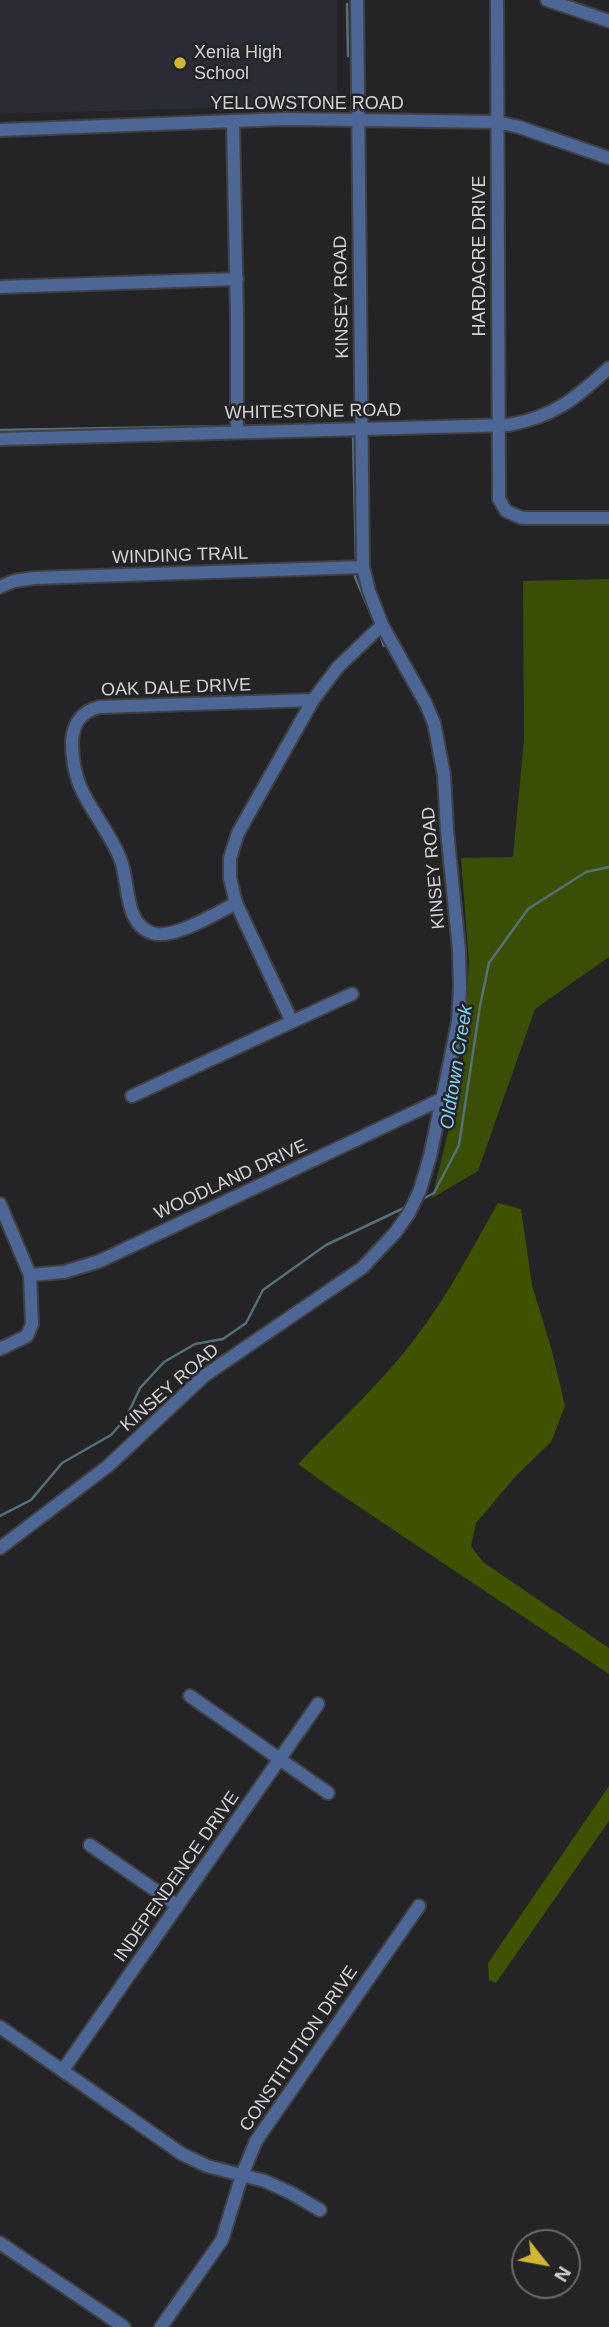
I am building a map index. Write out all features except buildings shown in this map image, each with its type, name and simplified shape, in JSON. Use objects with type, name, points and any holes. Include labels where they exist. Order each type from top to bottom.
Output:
[{"type":"street","name":"KINSEY ROAD","points":[[0,1548],[107,1466],[204,1376],[362,1268],[388,1242],[409,1213],[430,1156],[458,1021],[459,950],[442,758],[437,733],[426,704],[382,625],[363,568],[357,0]]},
{"type":"street","name":"HARDACRE DRIVE","points":[[497,0],[498,495],[506,511],[522,519],[609,518]]},
{"type":"street","points":[[547,0],[609,21]]},
{"type":"street","name":"YELLOWSTONE ROAD","points":[[0,130],[357,115],[497,122],[609,158]]},
{"type":"street","points":[[233,121],[237,432]]},
{"type":"street","points":[[0,286],[237,279]]},
{"type":"street","name":"WHITESTONE ROAD","points":[[0,439],[499,425],[526,422],[559,409],[609,368]]},
{"type":"street","name":"WINDING TRAIL","points":[[0,587],[14,581],[34,578],[363,568]]},
{"type":"street","points":[[292,1021],[236,904],[230,878],[230,858],[233,845],[313,700],[338,667],[382,625]]},
{"type":"street","name":"OAK DALE DRIVE","points":[[236,904],[170,934],[153,933],[138,924],[132,912],[120,859],[77,781],[72,756],[74,726],[84,713],[99,707],[313,700]]},
{"type":"street","points":[[132,1096],[352,994]]},
{"type":"street","name":"WOODLAND DRIVE","points":[[30,1275],[64,1272],[100,1261],[442,1099]]},
{"type":"street","points":[[0,1204],[30,1275],[31,1329],[23,1338],[0,1349]]},
{"type":"street","points":[[190,1696],[328,1793]]},
{"type":"street","name":"INDEPENDENCE DRIVE","points":[[63,2070],[318,1704]]},
{"type":"street","points":[[90,1845],[178,1906]]},
{"type":"street","name":"CONSTITUTION DRIVE","points":[[161,2327],[222,2239],[256,2141],[419,1906]]},
{"type":"street","points":[[0,2026],[183,2154],[207,2166],[265,2181],[320,2210]]},
{"type":"street","points":[[0,2243],[124,2327]]},
{"type":"shaded area","name":"Xenia High School","points":[[0,0],[337,0],[337,104],[0,114]]},
{"type":"green space","points":[[609,579],[609,957],[535,1009],[478,1171],[432,1198],[462,1076],[469,962],[461,858],[513,857],[524,739],[523,581]]},
{"type":"green space","points":[[498,1203],[521,1209],[532,1285],[565,1406],[551,1442],[515,1477],[476,1523],[471,1546],[483,1562],[609,1648],[609,1674],[298,1464],[403,1354],[449,1288]]},
{"type":"green space","points":[[609,1786],[609,1821],[496,1983],[489,1980],[488,1963]]},
{"type":"waterway","points":[[347,4],[348,56]]},
{"type":"waterway","points":[[329,424],[352,423]]},
{"type":"waterway","points":[[241,426],[291,425]]},
{"type":"waterway","points":[[0,430],[231,426]]},
{"type":"waterway","points":[[353,434],[356,563]]},
{"type":"waterway","points":[[355,570],[355,577],[373,619]]},
{"type":"waterway","points":[[380,635],[384,646]]},
{"type":"waterway","name":"Oldtown Creek","points":[[421,1200],[434,1193],[459,1145],[489,963],[528,909],[586,872],[609,867]]},
{"type":"waterway","name":"Oldtown Creek","points":[[0,1516],[31,1500],[62,1463],[111,1435],[126,1418],[140,1388],[164,1362],[195,1344],[223,1339],[246,1323],[263,1290],[326,1245],[406,1207]]},
{"type":"place","name":"Xenia High School","points":[[180,63]]}]
